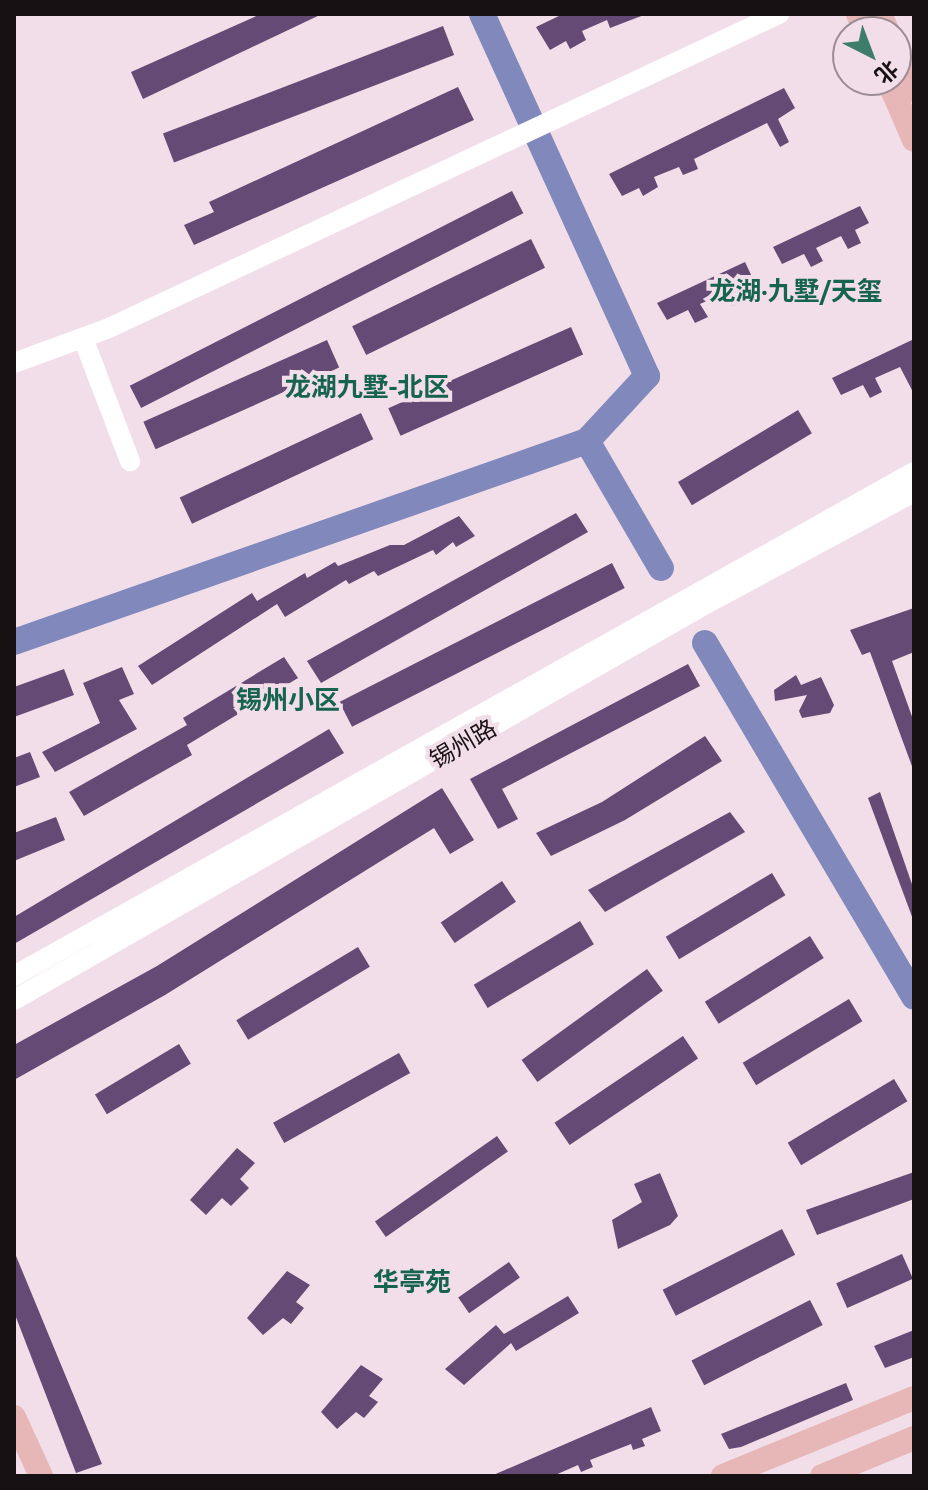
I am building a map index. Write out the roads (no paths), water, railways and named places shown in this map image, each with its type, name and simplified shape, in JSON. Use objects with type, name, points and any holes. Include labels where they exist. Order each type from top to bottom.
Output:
[{"type":"main road","points":[[895,96],[914,140]]},
{"type":"main road","points":[[723,1476],[914,1398]]},
{"type":"main road","points":[[14,1417],[41,1476]]},
{"type":"main road","points":[[822,1476],[914,1438]]},
{"type":"street","points":[[14,363],[83,338],[779,14]]},
{"type":"street","points":[[83,338],[130,461]]},
{"type":"street","name":"锡州路","points":[[14,976],[914,472]]},
{"type":"street","name":"锡州路","points":[[14,1000],[706,604],[914,492]]},
{"type":"waterway","points":[[482,14],[647,376],[587,441]]},
{"type":"waterway","points":[[14,642],[587,441],[661,568]]},
{"type":"waterway","points":[[705,643],[914,997]]},
{"type":"district","name":"龙湖·九墅/天玺","points":[[796,291]]},
{"type":"district","name":"龙湖九墅-北区","points":[[367,387]]},
{"type":"district","name":"锡州小区","points":[[288,700]]},
{"type":"district","name":"华亭苑","points":[[412,1282]]}]
